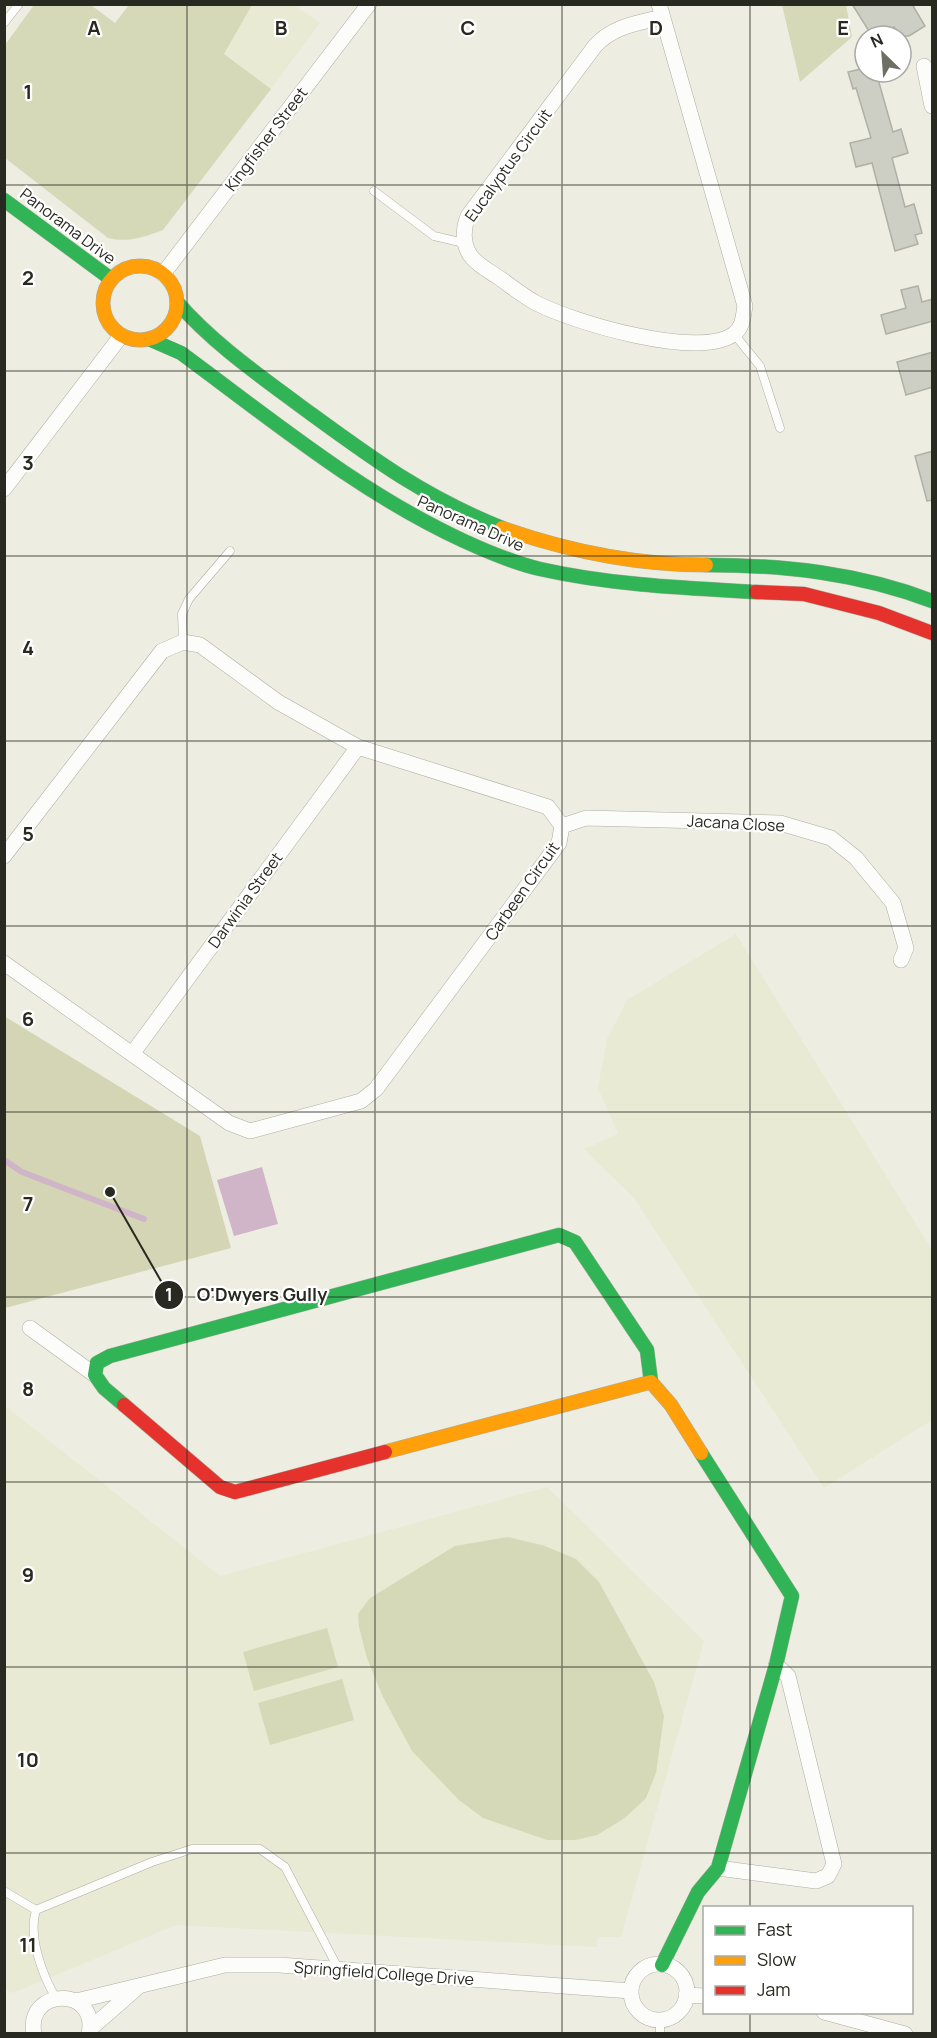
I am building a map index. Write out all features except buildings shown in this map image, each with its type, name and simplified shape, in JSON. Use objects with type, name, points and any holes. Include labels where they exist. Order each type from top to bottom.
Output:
[{"type":"street","name":"Kingfisher Street","points":[[163,274],[369,4]]},
{"type":"street","name":"Eucalyptus Circuit","points":[[661,10],[745,306],[742,325],[734,334],[718,342],[693,343],[621,334],[536,303],[482,266],[471,256],[464,243],[464,227],[468,216],[606,34],[661,10]]},
{"type":"street","points":[[924,66],[933,106]]},
{"type":"street","name":"Panorama Drive","points":[[4,200],[111,279]]},
{"type":"street","points":[[142,266],[163,274],[171,282],[177,302],[176,314],[170,326],[149,339],[140,341],[121,336],[112,329],[102,310],[102,299],[111,279],[130,267],[142,266]]},
{"type":"street","name":"Panorama Drive","points":[[177,302],[208,338],[382,466],[450,507],[496,526],[560,547],[661,564],[748,565],[817,571],[862,580],[933,601]]},
{"type":"street","points":[[4,489],[121,336]]},
{"type":"street","name":"Panorama Drive","points":[[149,339],[182,353],[354,480],[421,521],[493,554],[538,569],[635,586],[804,594],[879,613],[933,633]]},
{"type":"street","points":[[4,856],[162,651],[183,642]]},
{"type":"street","name":"Carbeen Circuit","points":[[4,963],[229,1123],[250,1131],[361,1101],[376,1089],[559,843],[562,826],[548,807],[358,747],[278,702],[200,645],[183,642]]},
{"type":"street","name":"Darwinia Street","points":[[132,1054],[358,747]]},
{"type":"street","name":"Jacana Close","points":[[562,826],[586,818],[780,823],[831,838],[856,858],[893,903],[906,948],[901,960]]},
{"type":"street","points":[[94,1375],[97,1363],[110,1356],[559,1234],[575,1242],[647,1350],[651,1382],[671,1405],[792,1596],[776,1665],[718,1868],[698,1892],[662,1965]]},
{"type":"street","points":[[30,1328],[94,1375],[104,1388],[220,1486],[236,1492],[651,1382]]},
{"type":"street","points":[[718,1868],[816,1881],[828,1876],[834,1864],[788,1676],[776,1665]]},
{"type":"street","name":"Springfield College Drive","points":[[76,2001],[225,1965],[279,1965],[631,1990]]},
{"type":"street","points":[[662,1965],[670,1967],[683,1978],[686,1995],[681,2009],[660,2027],[636,2008],[631,1990],[632,1983],[641,1971],[647,1967],[662,1965]]},
{"type":"street","name":"Springfield College Drive","points":[[90,2032],[140,1985]]},
{"type":"street","points":[[686,1995],[703,1996]]},
{"type":"street","points":[[34,2034],[33,2022],[38,2010],[56,1998],[76,2001],[88,2013],[90,2032]]},
{"type":"street","points":[[828,2014],[905,2034]]},
{"type":"lane","points":[[4,23],[19,4]]},
{"type":"lane","points":[[374,191],[434,236],[464,243]]},
{"type":"lane","points":[[734,334],[760,366],[780,428]]},
{"type":"lane","points":[[183,642],[182,614],[189,600],[230,551]]},
{"type":"lane","points":[[56,1998],[34,1940],[32,1922],[36,1910],[152,1862],[192,1849],[260,1849],[285,1867],[339,1970]]},
{"type":"lane","points":[[4,1891],[36,1910]]},
{"type":"shaded area","points":[[34,5],[91,5],[115,23],[129,5],[252,5],[224,54],[271,89],[163,230],[130,240],[108,238],[5,158],[5,45]]},
{"type":"shaded area","points":[[252,5],[294,5],[320,23],[271,89],[224,54]]},
{"type":"shaded area","points":[[782,5],[846,5],[852,37],[800,82]]},
{"type":"shaded area","points":[[736,934],[932,1250],[932,1420],[824,1488],[634,1198],[584,1149],[618,1134],[598,1088],[607,1039],[627,1000]]},
{"type":"shaded area","points":[[4,1016],[200,1136],[231,1248],[5,1308]]},
{"type":"shaded area","points":[[262,1167],[278,1224],[234,1236],[217,1180]]},
{"type":"shaded area","points":[[4,1405],[220,1576],[547,1487],[704,1641],[621,1937],[598,1937],[597,1947],[176,1925],[13,1993],[5,1990]]},
{"type":"shaded area","points":[[508,1537],[545,1546],[576,1559],[599,1582],[654,1682],[664,1716],[656,1773],[646,1798],[625,1818],[597,1835],[575,1840],[547,1840],[483,1818],[459,1800],[412,1751],[382,1695],[367,1658],[358,1614],[370,1598],[455,1546]]},
{"type":"shaded area","points":[[327,1628],[338,1667],[254,1691],[243,1652]]},
{"type":"shaded area","points":[[342,1679],[354,1720],[270,1745],[258,1703]]},
{"type":"waterway","points":[[4,1160],[22,1172],[144,1219]]},
{"type":"traffic: fast","points":[[4,200],[111,279]]},
{"type":"traffic: fast","points":[[177,302],[235,357],[372,458],[420,488],[502,528]]},
{"type":"traffic: fast","points":[[149,339],[181,353],[318,454],[389,501],[426,522],[491,553],[530,567],[593,579],[756,592]]},
{"type":"traffic: fast","points":[[706,565],[821,572],[905,591],[932,601]]},
{"type":"traffic: fast","points":[[124,1405],[104,1388],[95,1375],[97,1363],[110,1356],[559,1235],[575,1242],[647,1350],[651,1382]]},
{"type":"traffic: fast","points":[[662,1965],[698,1892],[718,1868],[776,1665],[792,1596],[701,1453]]},
{"type":"traffic: slow","points":[[133,266],[147,266],[161,272],[171,282],[177,296],[177,303],[177,310],[171,324],[161,334],[147,340],[133,340],[119,334],[109,324],[103,310],[103,296],[109,282],[119,272],[133,266]]},
{"type":"traffic: slow","points":[[502,528],[602,555],[654,562],[706,565]]},
{"type":"traffic: slow","points":[[385,1452],[651,1382],[671,1405],[701,1453]]},
{"type":"traffic: jam","points":[[756,592],[804,594],[879,613],[932,633]]},
{"type":"traffic: jam","points":[[124,1405],[220,1487],[235,1492],[385,1452]]},
{"type":"place","name":"O'Dwyers Gully","points":[[110,1192]]}]
